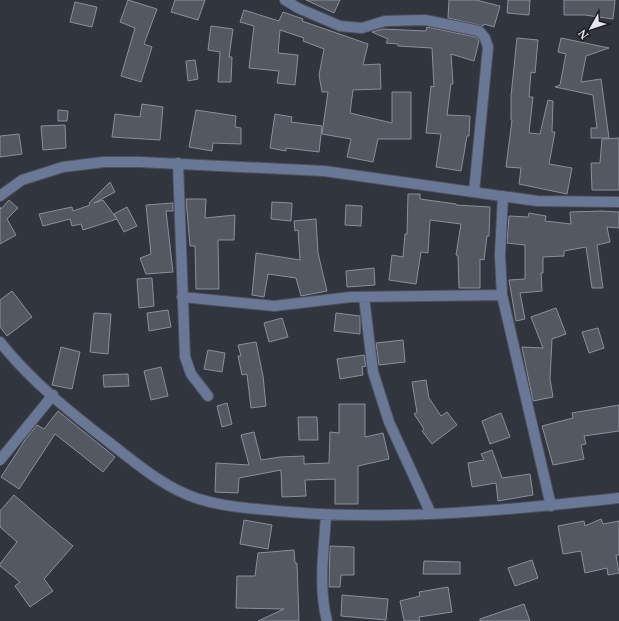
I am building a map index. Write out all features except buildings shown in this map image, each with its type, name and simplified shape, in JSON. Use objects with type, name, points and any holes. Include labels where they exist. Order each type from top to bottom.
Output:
[{"type":"street","points":[[285,0],[298,8],[340,26],[362,28],[385,21],[425,20],[479,32],[485,38],[488,47],[474,192]]},
{"type":"street","points":[[0,196],[22,180],[63,167],[104,162],[178,163],[324,170],[537,201],[619,202]]},
{"type":"street","points":[[178,163],[185,357],[191,374],[208,396]]},
{"type":"street","points":[[503,196],[500,255],[502,295],[520,378],[551,506]]},
{"type":"street","points":[[182,297],[274,306],[331,299],[364,297],[502,295]]},
{"type":"street","points":[[364,297],[373,372],[388,422],[431,514]]},
{"type":"street","points":[[0,342],[14,360],[80,419],[132,460],[164,482],[198,499],[238,507],[326,515],[431,514],[551,506],[619,498]]},
{"type":"street","points":[[0,460],[53,395]]},
{"type":"street","points":[[326,515],[323,607],[327,621]]}]
